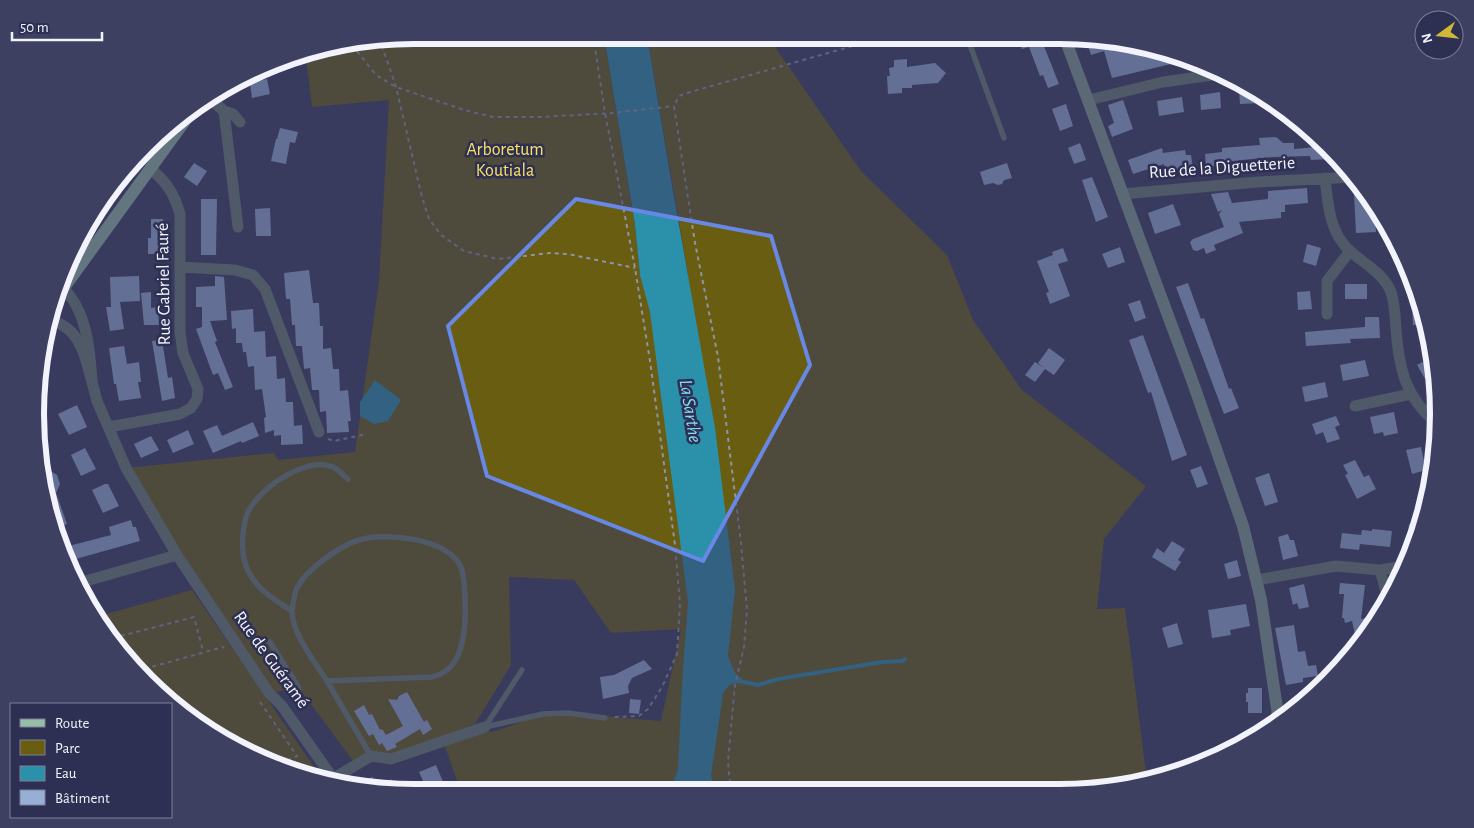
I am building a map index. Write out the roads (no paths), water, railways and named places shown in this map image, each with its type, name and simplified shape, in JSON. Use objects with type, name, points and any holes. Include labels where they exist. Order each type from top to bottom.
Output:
[{"type":"main road","points":[[71,276],[181,127]]},
{"type":"street","points":[[1067,44],[1228,480],[1243,526],[1257,580],[1278,713]]},
{"type":"street","points":[[1089,100],[1163,82],[1210,75]]},
{"type":"street","points":[[214,102],[224,111],[233,114],[240,122]]},
{"type":"street","points":[[224,111],[238,227]]},
{"type":"street","name":"Rue Gabriel Fauré","points":[[109,427],[180,414],[191,408],[198,399],[198,390],[183,353],[180,332],[180,214],[176,199],[165,181],[151,169]]},
{"type":"street","name":"Rue de la Diguetterie","points":[[1122,194],[1258,182],[1344,177]]},
{"type":"street","points":[[1326,178],[1331,221],[1338,235],[1350,251],[1381,276],[1390,290],[1394,305],[1398,355],[1404,378],[1411,394],[1430,417]]},
{"type":"street","points":[[1327,314],[1327,281],[1350,251]]},
{"type":"street","points":[[180,267],[234,270],[253,275],[265,289],[319,432]]},
{"type":"street","name":"Rue de Guéramé","points":[[65,291],[72,300],[87,332],[92,382]]},
{"type":"street","name":"Rue de Guéramé","points":[[55,321],[69,330],[84,354],[97,401],[126,468],[177,555],[269,693],[282,706],[332,775]]},
{"type":"street","points":[[1355,406],[1411,394]]},
{"type":"street","points":[[84,582],[177,555]]},
{"type":"street","points":[[1257,580],[1336,566],[1380,570],[1396,569]]},
{"type":"street","points":[[1380,570],[1386,590]]},
{"type":"street","points":[[342,777],[371,756],[391,759],[484,727]]},
{"type":"lane","points":[[973,44],[970,45],[1004,138]]},
{"type":"lane","points":[[292,611],[257,586],[246,567],[242,543],[247,516],[260,495],[290,473],[316,464],[334,467],[348,479]]},
{"type":"lane","points":[[327,681],[432,678],[442,675],[457,661],[464,632],[464,584],[460,565],[444,549],[421,540],[388,537],[359,540],[332,553],[308,574],[297,589],[292,611],[297,633],[371,756]]},
{"type":"lane","points":[[270,642],[299,688]]},
{"type":"lane","points":[[484,727],[522,670]]},
{"type":"lane","points":[[484,727],[543,714],[568,713],[605,718]]},
{"type":"water","name":"La Sarthe","points":[[605,44],[648,44],[715,428],[735,590],[728,656],[735,673],[748,684],[733,684],[728,686],[723,693],[711,776],[714,784],[673,784],[678,769],[688,602],[650,312],[640,275],[635,225]]},
{"type":"water","points":[[375,380],[401,400],[388,421],[374,424],[360,416],[360,402]]},
{"type":"waterway","points":[[744,682],[758,685],[778,679],[882,662],[902,661],[905,659]]},
{"type":"park label","name":"Arboretum Koutiala","points":[[505,160]]}]
